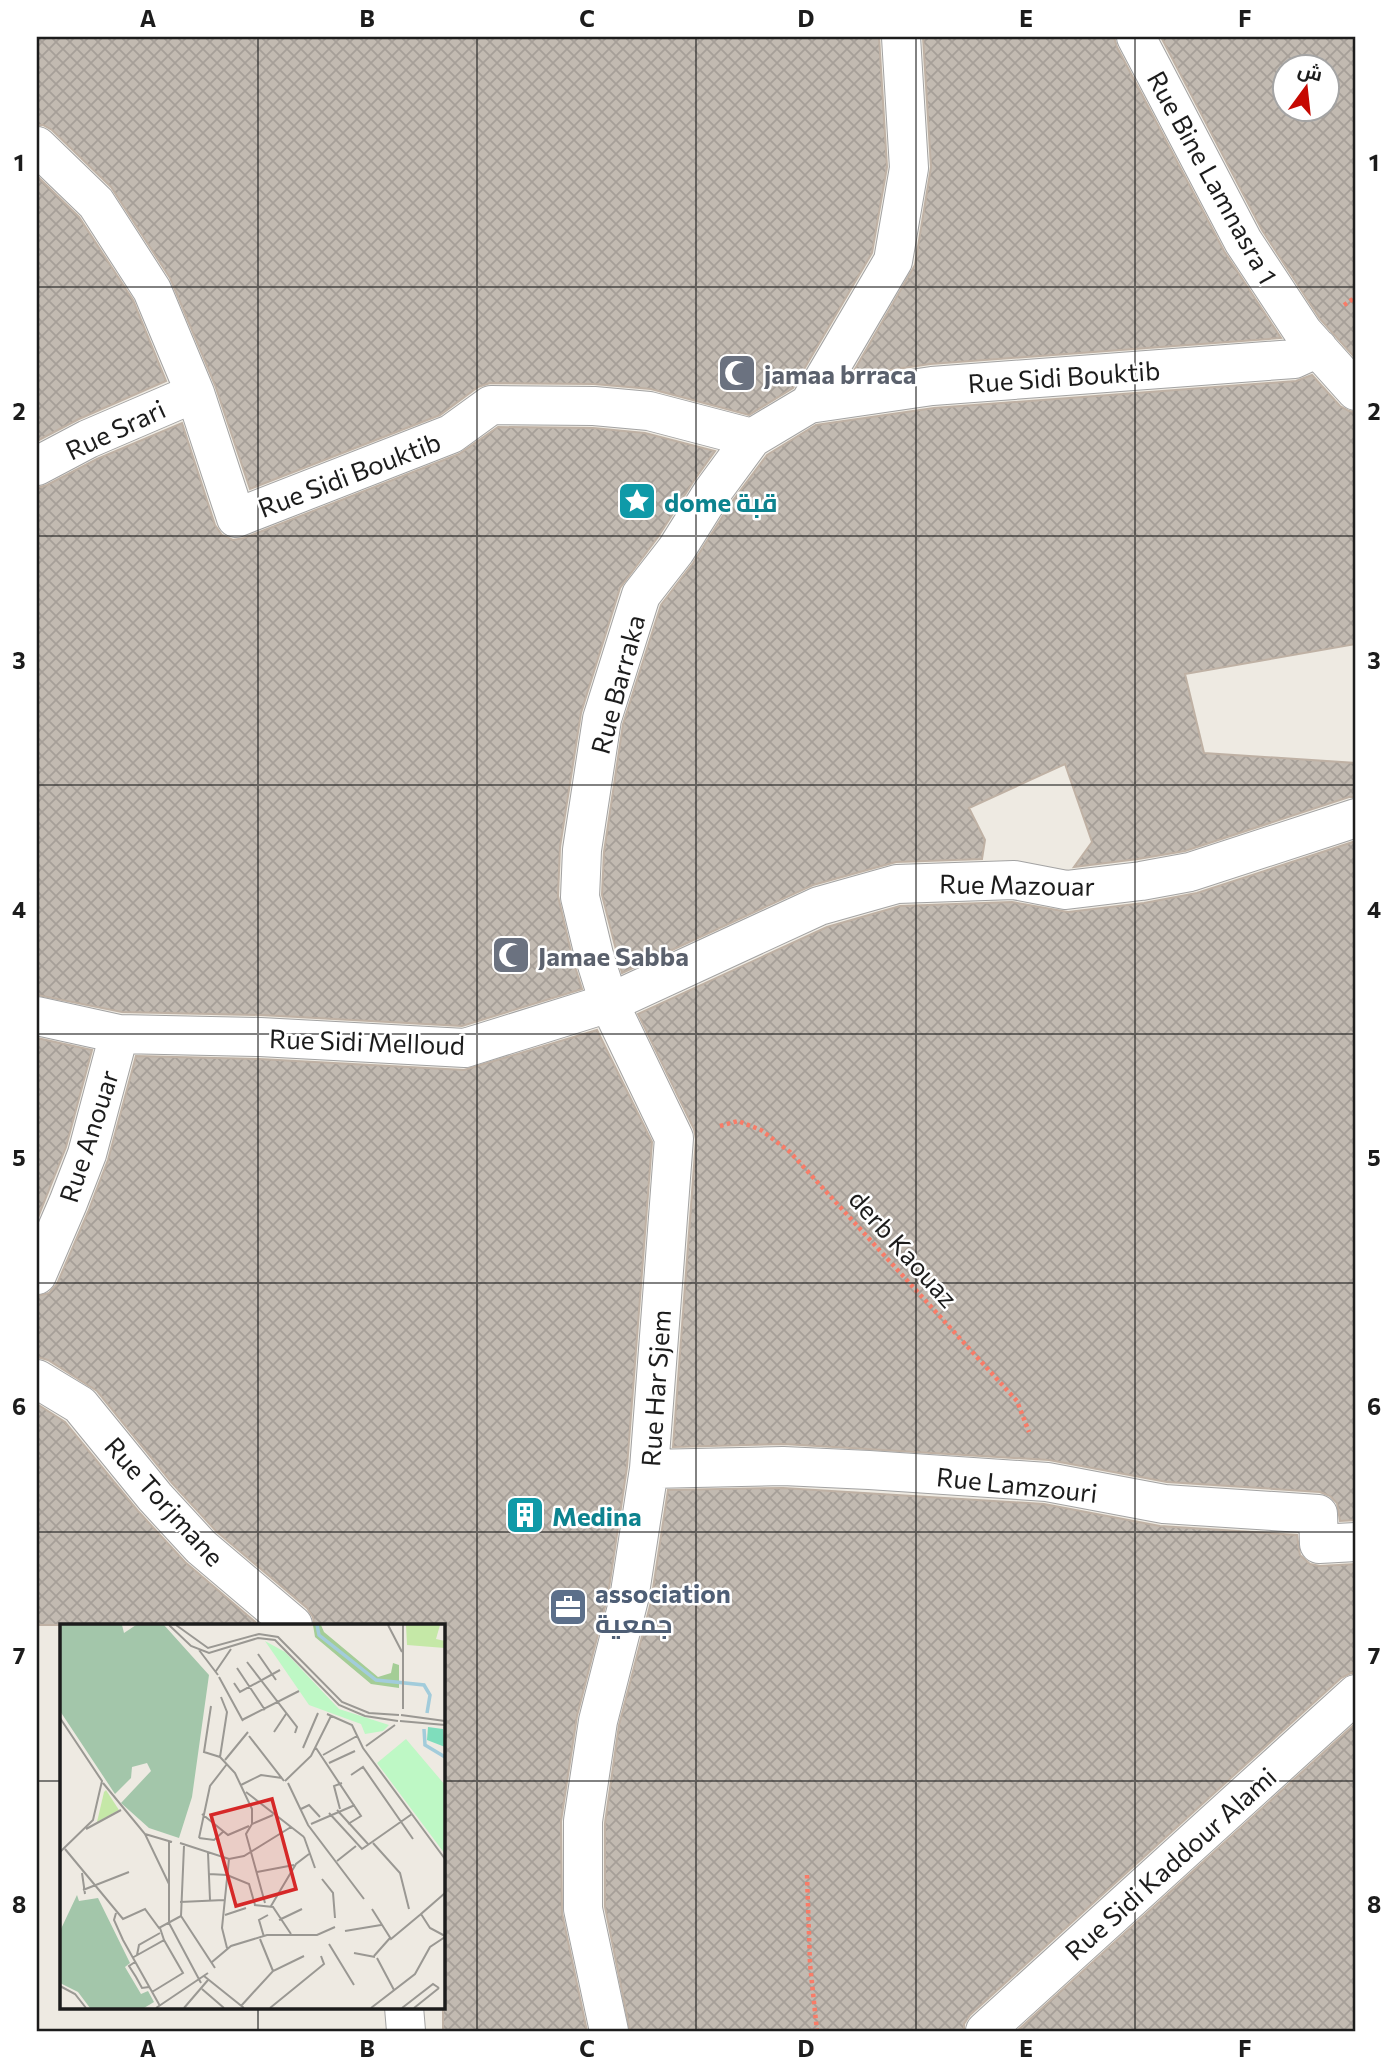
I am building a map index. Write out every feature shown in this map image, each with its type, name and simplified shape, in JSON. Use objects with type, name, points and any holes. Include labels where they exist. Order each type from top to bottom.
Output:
[{"type":"street","points":[[752,438],[809,404],[893,261],[909,168],[901,37]]},
{"type":"street","name":"Rue Bine Lamnasra 1","points":[[1136,37],[1243,241],[1303,332],[1356,391]]},
{"type":"street","name":"Rue Sidi Bouktib","points":[[37,146],[96,203],[152,290],[195,393],[236,518],[450,434],[491,405],[594,406],[649,411],[752,438]]},
{"type":"street","name":"Rue Sidi Bouktib","points":[[809,404],[932,386],[1294,359],[1318,348]]},
{"type":"street","name":"Rue Srari","points":[[37,466],[88,439],[195,393]]},
{"type":"street","name":"Rue Barraka","points":[[609,1003],[580,897],[582,850],[603,719],[641,595],[676,550],[713,491],[752,438]]},
{"type":"street","name":"Rue Mazouar","points":[[609,1003],[819,906],[897,884],[1014,880],[1066,890],[1141,881],[1190,872],[1356,818]]},
{"type":"street","name":"Rue Sidi Melloud","points":[[37,1016],[119,1034],[465,1048],[609,1003]]},
{"type":"street","name":"Rue Har Sjem","points":[[609,1003],[674,1139],[649,1469],[629,1599],[598,1721],[583,1821],[583,1909],[609,2031]]},
{"type":"street","name":"Rue Anouar","points":[[37,1275],[87,1153],[119,1034]]},
{"type":"street","name":"Rue Torjmane","points":[[37,1379],[80,1405],[155,1497],[201,1547],[292,1624]]},
{"type":"street","name":"Rue Lamzouri","points":[[649,1469],[783,1466],[869,1469],[1047,1482],[1164,1504],[1318,1514],[1320,1544],[1356,1542]]},
{"type":"street","name":"Rue Sidi Kaddour Alami","points":[[985,2031],[1356,1694]]},
{"type":"street","points":[[404,2008],[405,2031]]},
{"type":"path","name":"derb Kaouaz","points":[[674,1139],[738,1121],[761,1130],[790,1152],[1017,1401],[1047,1482]]},
{"type":"path","points":[[807,1875],[810,1964],[817,2031]]},
{"type":"building","points":[[37,37],[879,37],[887,167],[872,253],[793,388],[749,415],[651,389],[594,384],[490,383],[478,387],[440,415],[250,489],[215,385],[170,278],[111,187],[52,130],[37,125]]},
{"type":"building","points":[[923,37],[1114,37],[1224,251],[1281,338],[930,364],[851,376],[915,265],[931,167]]},
{"type":"building","points":[[1161,37],[1356,37],[1356,359],[1320,319],[1262,230]]},
{"type":"building","points":[[37,176],[79,217],[133,300],[166,381],[79,419],[37,441]]},
{"type":"building","points":[[1312,375],[1340,406],[1356,412],[1356,644],[1185,674],[1204,753],[1356,763],[1356,797],[1349,797],[1185,851],[1074,867],[1092,842],[1065,764],[969,808],[985,840],[982,859],[896,862],[813,885],[622,973],[602,895],[604,852],[623,724],[661,605],[767,455],[816,425],[934,408],[1296,381]]},
{"type":"building","points":[[182,423],[215,525],[222,535],[233,540],[459,454],[498,427],[593,428],[645,433],[715,451],[658,537],[620,588],[581,713],[560,847],[558,896],[582,989],[462,1026],[261,1015],[122,1012],[37,995],[37,488]]},
{"type":"building","points":[[1356,841],[1356,1520],[1340,1521],[1337,1503],[1320,1492],[1167,1482],[1049,1460],[784,1444],[673,1447],[696,1139],[694,1129],[638,1014],[827,927],[900,906],[1012,902],[1068,912],[1144,903],[1197,893]]},
{"type":"building","name":"Medina","points":[[597,1030],[652,1142],[627,1467],[608,1595],[577,1716],[561,1821],[562,1913],[587,2031],[443,2031],[444,1624],[314,1624],[307,1608],[216,1531],[172,1483],[97,1391],[48,1360],[37,1357],[37,1296],[49,1293],[57,1284],[88,1212],[108,1160],[136,1056],[259,1059],[464,1070]]},
{"type":"building","points":[[37,1038],[92,1050],[66,1147],[37,1220]]},
{"type":"building","points":[[37,1404],[65,1422],[138,1511],[185,1562],[258,1624],[37,1625]]},
{"type":"building","name":"Medina","points":[[783,1488],[1044,1504],[1160,1526],[1297,1535],[1300,1555],[1310,1564],[1356,1564],[1356,1673],[1341,1678],[970,2015],[964,2024],[964,2031],[630,2031],[605,1907],[605,1823],[619,1725],[651,1602],[668,1490]]},
{"type":"building","points":[[1356,1723],[1356,2031],[1017,2031]]},
{"type":"place","name":"jamaa brraca","points":[[737,373]]},
{"type":"place","name":"dome قبة","points":[[637,501]]},
{"type":"place","name":"Jamae Sabba","points":[[511,955]]},
{"type":"place","name":"Medina","points":[[525,1515]]},
{"type":"place","name":"association جمعية","points":[[568,1607]]}]
